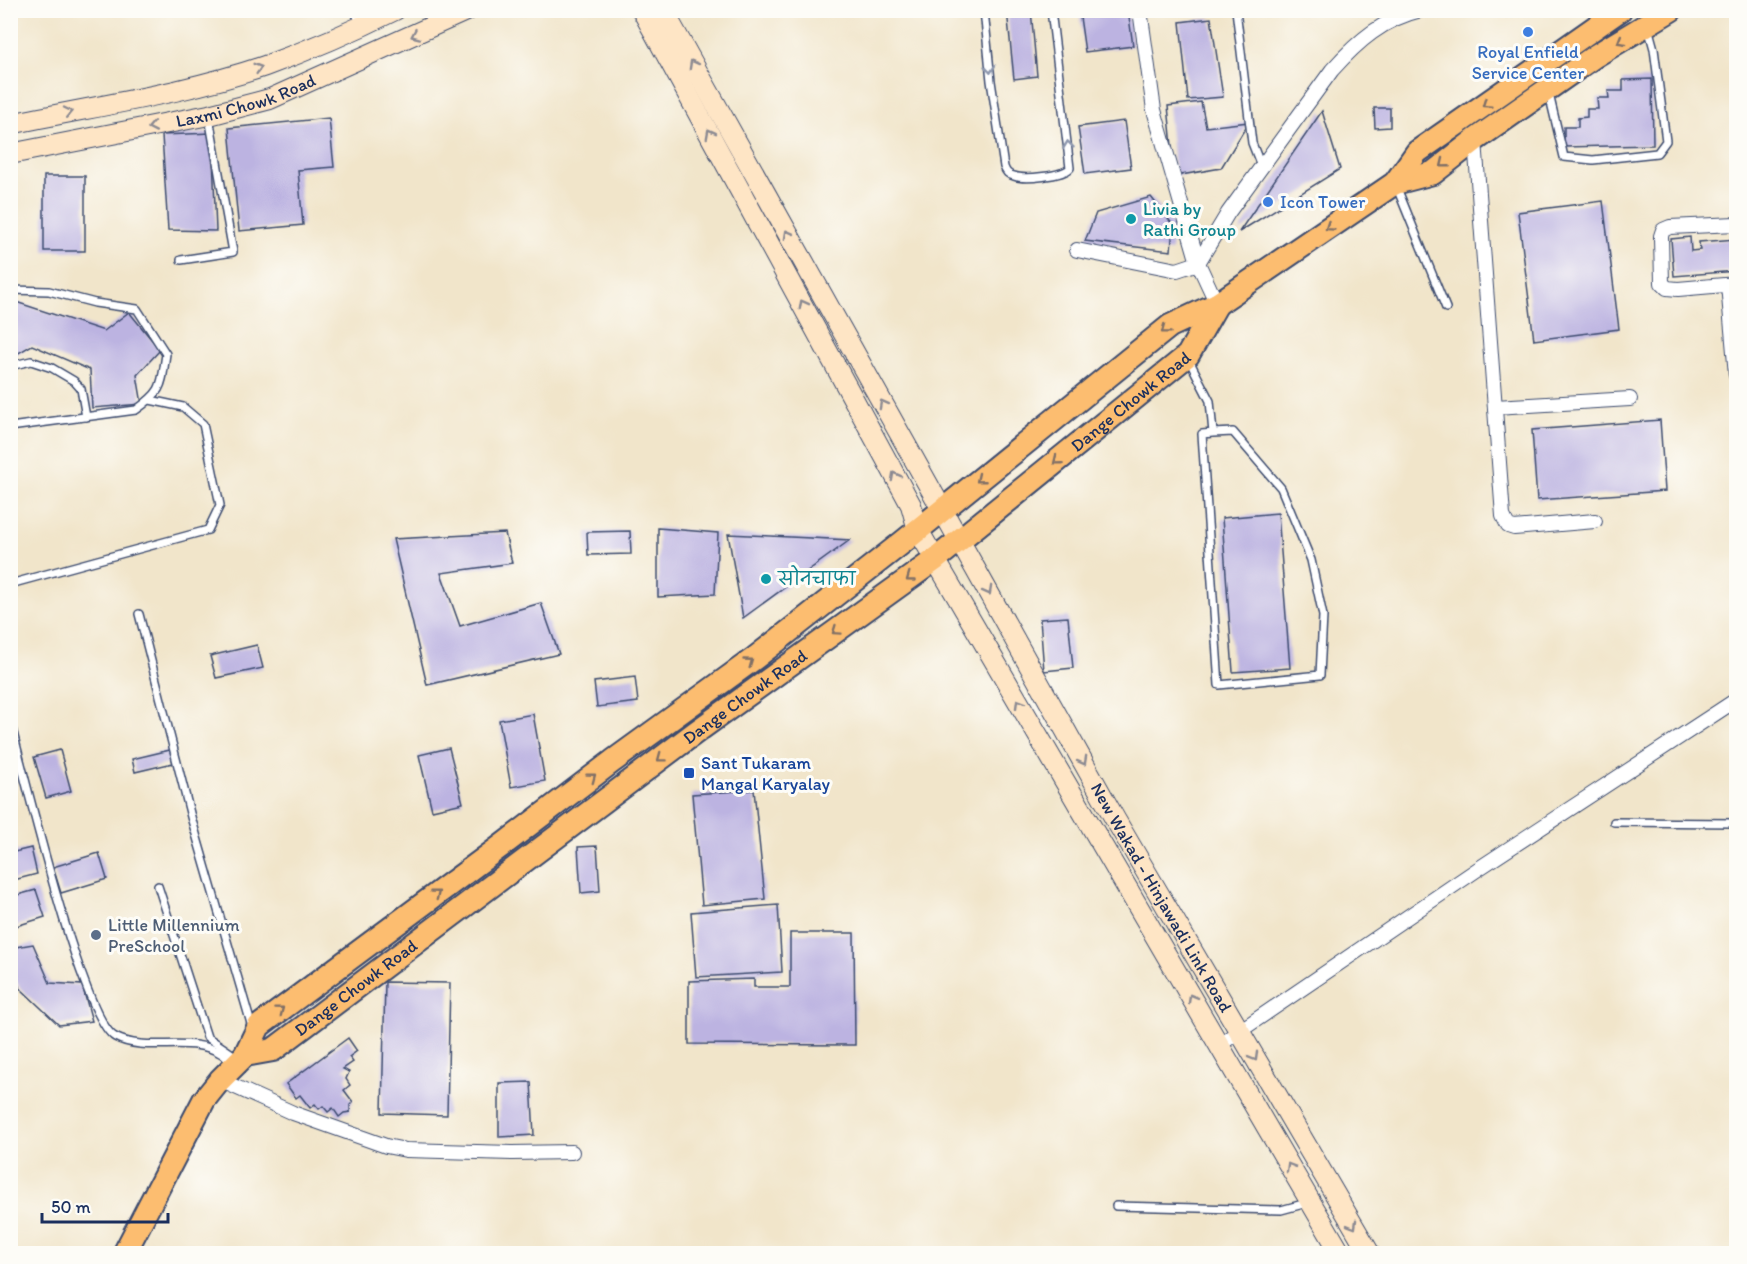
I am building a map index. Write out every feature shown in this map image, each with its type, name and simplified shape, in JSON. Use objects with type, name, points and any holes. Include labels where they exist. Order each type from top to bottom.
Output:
[{"type":"main road","name":"Laxmi Chowk Road","points":[[10,124],[183,88],[264,66],[358,18],[395,10]]},
{"type":"main road","name":"Laxmi Chowk Road","points":[[10,154],[209,115],[270,99],[468,10]]},
{"type":"main road","name":"New Wakad - Hinjawadi Link Road","points":[[642,10],[906,495],[918,530],[1341,1254]]},
{"type":"main road","name":"New Wakad - Hinjawadi Link Road","points":[[663,10],[1115,819],[1370,1254]]},
{"type":"main road","name":"Dange Chowk Road","points":[[1395,183],[1417,152],[1620,10]]},
{"type":"main road","name":"Dange Chowk Road","points":[[124,1254],[204,1100],[238,1059],[259,1026],[613,761],[755,658],[943,510],[1170,326],[1217,304],[1395,183],[1433,173],[1475,140],[1645,18],[1671,10]]},
{"type":"main road","name":"Dange Chowk Road","points":[[238,1059],[273,1050],[696,732],[936,559],[1188,355],[1217,304]]},
{"type":"main road","points":[[1094,831],[1115,819]]},
{"type":"main road","points":[[504,844],[523,864]]},
{"type":"street","points":[[1140,10],[1154,110],[1198,263],[1217,304]]},
{"type":"street","points":[[1077,250],[1177,270],[1198,263],[1228,213],[1332,70],[1373,30],[1391,20],[1421,10]]},
{"type":"street","points":[[1475,140],[1503,516],[1508,526],[1514,528],[1595,521]]},
{"type":"street","points":[[1737,224],[1670,227],[1663,230],[1661,236],[1662,283],[1667,288],[1732,284],[1737,375]]},
{"type":"street","points":[[1495,407],[1630,399]]},
{"type":"street","points":[[1219,1045],[1478,869],[1737,700]]},
{"type":"street","points":[[238,1059],[293,1113],[386,1146],[406,1150],[572,1152]]},
{"type":"lane","points":[[984,10],[991,81],[1004,167],[1006,172],[1012,176],[1020,177],[1061,174],[1067,171],[1070,163],[1051,10]]},
{"type":"lane","points":[[1236,10],[1252,143],[1261,166]]},
{"type":"lane","points":[[1548,89],[1564,157],[1593,160],[1657,153],[1666,141],[1654,49],[1645,18]]},
{"type":"lane","points":[[181,260],[233,252],[209,115]]},
{"type":"lane","points":[[1395,183],[1446,308]]},
{"type":"lane","points":[[10,290],[49,291],[95,303],[137,309],[166,354],[161,388],[136,410],[10,427]]},
{"type":"lane","points":[[1188,355],[1192,369],[1210,401],[1213,433]]},
{"type":"lane","points":[[10,366],[31,361],[52,368],[74,381],[81,389],[86,417]]},
{"type":"lane","points":[[10,584],[208,530],[220,505],[202,424],[183,408],[150,400]]},
{"type":"lane","points":[[1233,432],[1281,488],[1311,560],[1323,616],[1320,675],[1219,685],[1202,434],[1213,433],[1233,432]]},
{"type":"lane","points":[[139,614],[191,817],[238,1059]]},
{"type":"lane","points":[[10,721],[73,948],[87,988],[108,1029],[113,1036],[135,1044],[204,1047],[238,1059]]},
{"type":"lane","points":[[1614,822],[1737,823]]},
{"type":"lane","points":[[158,886],[207,1037],[238,1059]]},
{"type":"lane","points":[[1116,1206],[1281,1210],[1296,1208],[1310,1202]]},
{"type":"building","points":[[1007,10],[1031,10],[1037,76],[1014,79]]},
{"type":"building","points":[[1079,10],[1128,10],[1133,46],[1085,52]]},
{"type":"building","points":[[1211,18],[1223,97],[1188,100],[1180,22]]},
{"type":"building","points":[[1652,79],[1653,145],[1564,147],[1564,127],[1578,127],[1578,118],[1587,117],[1587,109],[1598,109],[1597,98],[1609,98],[1608,91],[1623,91],[1623,80]]},
{"type":"building","points":[[1201,102],[1206,127],[1249,122],[1221,168],[1175,176],[1168,106]]},
{"type":"building","points":[[1374,108],[1390,108],[1390,127],[1375,128]]},
{"type":"building","points":[[1322,111],[1340,169],[1239,232]]},
{"type":"building","points":[[329,118],[334,167],[298,170],[303,225],[239,231],[229,128]]},
{"type":"building","points":[[1124,121],[1131,168],[1085,174],[1078,127]]},
{"type":"building","points":[[212,133],[216,231],[168,230],[162,135]]},
{"type":"building","points":[[44,176],[85,176],[85,251],[44,251]]},
{"type":"building","name":"Livia by Rathi Group","points":[[1151,197],[1173,225],[1171,251],[1085,241],[1096,213]]},
{"type":"building","points":[[1603,201],[1619,329],[1534,340],[1518,212]]},
{"type":"building","points":[[1690,237],[1691,251],[1700,250],[1699,242],[1736,239],[1736,271],[1674,276],[1671,239]]},
{"type":"building","points":[[10,302],[104,331],[129,312],[160,350],[137,375],[142,404],[92,408],[90,370],[32,345],[10,358]]},
{"type":"building","points":[[1660,420],[1665,491],[1537,500],[1532,430]]},
{"type":"building","points":[[1278,513],[1290,668],[1233,672],[1222,518]]},
{"type":"building","points":[[658,528],[718,533],[715,594],[658,597]]},
{"type":"building","points":[[630,531],[631,554],[588,555],[587,532]]},
{"type":"building","points":[[505,533],[512,563],[441,573],[460,626],[541,603],[559,654],[427,685],[393,539]]},
{"type":"building","name":"सोनचाफा","points":[[728,534],[850,540],[743,618]]},
{"type":"building","points":[[1068,617],[1073,668],[1044,671],[1040,619]]},
{"type":"building","points":[[257,645],[263,668],[216,678],[210,656]]},
{"type":"building","points":[[635,677],[638,702],[597,707],[594,682]]},
{"type":"building","points":[[533,714],[545,781],[511,787],[499,720]]},
{"type":"building","points":[[449,748],[463,803],[432,810],[419,755]]},
{"type":"building","points":[[60,750],[71,791],[46,798],[34,757]]},
{"type":"building","points":[[170,750],[173,763],[135,772],[132,759]]},
{"type":"building","points":[[754,790],[765,899],[702,905],[692,794]]},
{"type":"building","points":[[597,846],[600,891],[581,893],[578,847]]},
{"type":"building","points":[[31,848],[37,874],[10,881],[10,853]]},
{"type":"building","points":[[99,853],[107,879],[61,893],[53,867]]},
{"type":"building","points":[[36,890],[45,917],[13,927],[10,917],[10,897]]},
{"type":"building","points":[[778,905],[782,972],[696,977],[691,912]]},
{"type":"building","points":[[790,933],[854,933],[855,1045],[689,1044],[689,981],[754,979],[754,987],[790,987]]},
{"type":"building","points":[[33,944],[50,983],[82,985],[92,1021],[59,1025],[20,988],[10,972],[10,948]]},
{"type":"building","points":[[385,982],[450,983],[447,1115],[382,1113]]},
{"type":"building","points":[[348,1038],[357,1051],[349,1057],[353,1062],[343,1069],[349,1072],[346,1079],[350,1085],[344,1090],[353,1102],[350,1105],[350,1112],[339,1117],[333,1108],[328,1112],[323,1106],[319,1109],[315,1104],[310,1108],[300,1095],[296,1098],[286,1084]]},
{"type":"building","points":[[531,1082],[534,1135],[499,1137],[499,1083]]},
{"type":"place","name":"Royal Enfield Service Center","points":[[1528,32]]},
{"type":"place","name":"Icon Tower","points":[[1268,202]]},
{"type":"place","name":"Livia by Rathi Group","points":[[1131,219]]},
{"type":"place","name":"सोनचाफा","points":[[766,579]]},
{"type":"place","name":"Sant Tukaram Mangal Karyalay","points":[[689,773]]},
{"type":"place","name":"Little Millennium PreSchool","points":[[96,935]]}]
